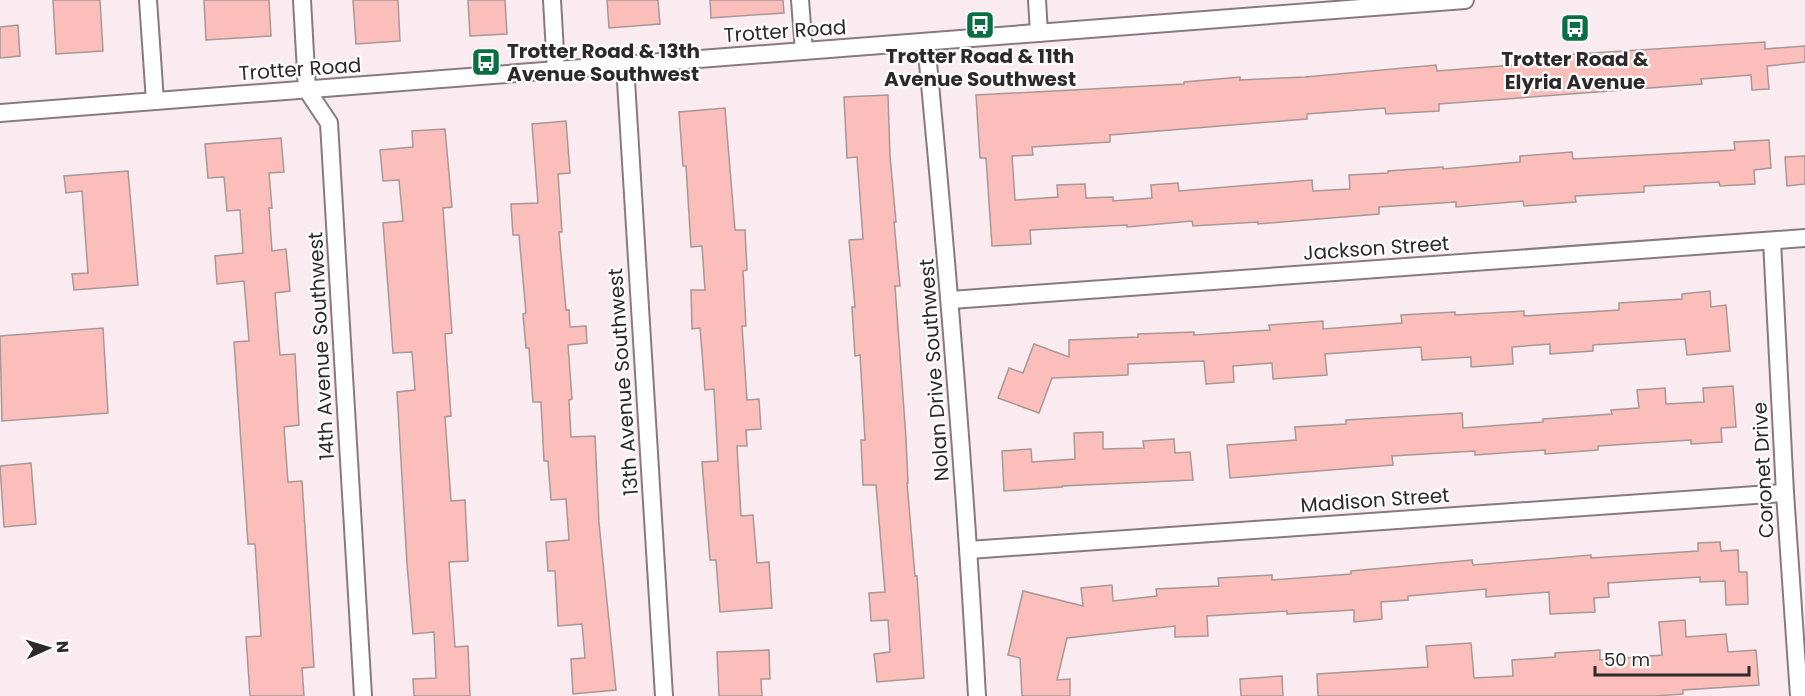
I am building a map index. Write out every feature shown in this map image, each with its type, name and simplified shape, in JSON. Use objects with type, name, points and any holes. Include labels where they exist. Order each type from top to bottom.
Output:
[{"type":"street","points":[[148,0],[154,101]]},
{"type":"street","points":[[302,0],[307,90]]},
{"type":"street","points":[[552,0],[556,70]]},
{"type":"street","points":[[800,0],[804,51]]},
{"type":"street","points":[[1037,0],[1040,33]]},
{"type":"street","name":"Trotter Road","points":[[0,113],[1040,33],[1284,7],[1465,0]]},
{"type":"street","name":"Nolan Drive Southwest","points":[[926,42],[951,300],[977,696]]},
{"type":"street","name":"13th Avenue Southwest","points":[[625,65],[664,696]]},
{"type":"street","name":"14th Avenue Southwest","points":[[307,90],[329,123],[363,696]]},
{"type":"street","name":"Jackson Street","points":[[951,300],[1805,238]]},
{"type":"street","name":"Coronet Drive","points":[[1772,241],[1785,493],[1799,696]]},
{"type":"street","name":"Madison Street","points":[[969,550],[1785,493]]},
{"type":"building","points":[[53,0],[100,0],[103,51],[56,54]]},
{"type":"building","points":[[204,0],[269,0],[271,36],[206,40]]},
{"type":"building","points":[[353,0],[398,0],[400,41],[356,44]]},
{"type":"building","points":[[468,0],[505,0],[507,34],[470,36]]},
{"type":"building","points":[[607,0],[658,0],[660,24],[609,28]]},
{"type":"building","points":[[710,0],[783,0],[784,13],[711,18]]},
{"type":"building","points":[[18,25],[20,56],[0,58],[0,27]]},
{"type":"building","points":[[1765,42],[1765,49],[1805,46],[1805,62],[1767,66],[1769,89],[1752,90],[1751,75],[1701,79],[1702,84],[1439,104],[1439,111],[1386,114],[1385,108],[1307,114],[1307,119],[1110,135],[1110,142],[1032,147],[1033,155],[1012,156],[1015,200],[1058,197],[1057,185],[1085,184],[1086,198],[1113,197],[1113,201],[1152,198],[1151,185],[1178,183],[1179,191],[1312,180],[1313,191],[1350,189],[1349,175],[1520,162],[1520,156],[1572,152],[1573,159],[1735,150],[1734,142],[1769,140],[1771,168],[1754,170],[1755,184],[1720,186],[1719,182],[1644,186],[1644,192],[1575,196],[1576,202],[1524,206],[1523,201],[1456,207],[1456,202],[1379,207],[1379,214],[1258,224],[1258,222],[1193,226],[1192,221],[1127,227],[1127,225],[1030,230],[1031,244],[992,246],[986,158],[980,158],[976,95],[1184,84],[1184,82],[1240,77],[1240,80],[1305,77],[1436,65],[1437,71],[1514,65],[1514,58]]},
{"type":"building","points":[[888,95],[890,156],[896,222],[894,222],[900,286],[895,286],[907,483],[915,576],[917,576],[924,678],[877,682],[874,654],[890,652],[888,620],[871,621],[869,593],[885,592],[876,485],[863,485],[861,440],[865,440],[860,355],[855,356],[852,307],[855,307],[849,240],[863,239],[857,157],[847,158],[844,97]]},
{"type":"building","points":[[725,108],[735,230],[745,230],[747,270],[743,271],[746,326],[742,326],[747,400],[759,399],[761,429],[746,430],[747,446],[737,446],[741,516],[753,515],[757,563],[769,562],[772,608],[720,612],[716,560],[710,560],[702,462],[718,461],[714,389],[705,390],[700,328],[692,329],[691,290],[705,290],[702,246],[691,247],[686,166],[683,166],[679,112]]},
{"type":"building","points":[[566,121],[570,173],[558,174],[562,232],[559,232],[566,310],[569,310],[570,327],[586,326],[587,343],[568,345],[572,399],[569,400],[571,437],[595,436],[599,523],[616,690],[573,694],[571,659],[585,658],[582,624],[558,626],[555,571],[548,571],[546,542],[569,540],[566,499],[551,500],[548,461],[544,461],[541,402],[533,402],[529,348],[526,348],[523,314],[526,313],[519,235],[513,235],[511,204],[538,203],[532,124]]},
{"type":"building","points":[[445,129],[452,207],[443,208],[452,333],[445,334],[451,416],[445,417],[451,501],[465,500],[468,561],[449,562],[455,647],[468,646],[470,696],[414,696],[413,679],[436,678],[434,632],[413,634],[397,392],[415,390],[412,352],[393,353],[383,223],[403,221],[399,180],[383,181],[380,150],[413,147],[412,131]]},
{"type":"building","points":[[281,138],[284,172],[269,173],[272,208],[269,208],[272,251],[286,249],[290,291],[275,293],[280,355],[295,354],[299,425],[284,427],[288,482],[302,481],[314,667],[302,668],[304,696],[250,696],[246,637],[261,636],[255,544],[248,544],[234,342],[249,341],[244,281],[217,284],[215,256],[243,253],[240,210],[227,211],[224,177],[208,178],[205,144]]},
{"type":"building","points":[[1805,156],[1805,184],[1787,186],[1785,157]]},
{"type":"building","points":[[128,171],[138,285],[74,290],[72,274],[88,273],[82,191],[66,193],[64,176]]},
{"type":"building","points":[[1710,291],[1711,307],[1726,305],[1730,351],[1687,355],[1685,339],[1593,345],[1593,351],[1550,354],[1550,344],[1512,347],[1513,364],[1471,367],[1471,357],[1422,360],[1421,347],[1325,354],[1327,375],[1273,379],[1272,363],[1233,366],[1234,382],[1206,384],[1204,361],[1128,364],[1128,375],[1052,378],[1039,413],[998,398],[1009,368],[1023,373],[1034,344],[1069,357],[1069,340],[1138,337],[1138,334],[1194,332],[1194,335],[1270,330],[1269,325],[1323,321],[1323,329],[1402,323],[1401,315],[1455,312],[1455,315],[1524,311],[1524,316],[1619,310],[1619,303],[1682,299],[1682,294]]},
{"type":"building","points":[[103,328],[108,413],[2,421],[0,336]]},
{"type":"building","points":[[1733,386],[1736,427],[1721,428],[1722,442],[1691,444],[1691,440],[1598,446],[1598,450],[1545,454],[1545,450],[1475,455],[1475,451],[1392,456],[1393,465],[1230,478],[1227,445],[1296,440],[1295,427],[1346,424],[1346,420],[1462,413],[1463,428],[1543,422],[1543,419],[1612,414],[1611,410],[1639,408],[1637,390],[1665,388],[1666,404],[1704,402],[1703,388]]},
{"type":"building","points":[[1103,432],[1103,449],[1144,448],[1143,441],[1174,439],[1175,453],[1190,452],[1193,480],[1004,491],[1002,451],[1031,449],[1032,462],[1075,459],[1074,433]]},
{"type":"building","points":[[31,463],[36,524],[4,527],[0,466]]},
{"type":"building","points":[[1720,542],[1721,551],[1738,550],[1739,572],[1747,572],[1748,604],[1726,605],[1725,581],[1700,582],[1700,577],[1608,583],[1609,597],[1594,598],[1595,612],[1550,614],[1549,592],[1486,597],[1486,589],[1408,596],[1408,600],[1381,602],[1382,619],[1354,622],[1354,610],[1207,616],[1208,636],[1175,637],[1175,626],[1067,638],[1057,680],[1070,679],[1070,696],[1022,696],[1020,658],[1008,655],[1023,591],[1083,606],[1081,588],[1112,585],[1113,601],[1157,596],[1156,589],[1219,586],[1218,578],[1272,575],[1272,580],[1351,574],[1351,571],[1472,560],[1473,565],[1591,555],[1591,558],[1698,551],[1698,543]]},
{"type":"building","points":[[1685,620],[1686,637],[1726,634],[1728,652],[1756,650],[1759,685],[1683,690],[1683,694],[1655,696],[1318,696],[1317,674],[1428,667],[1426,646],[1471,643],[1474,678],[1513,676],[1512,660],[1555,657],[1555,653],[1600,650],[1600,660],[1662,655],[1659,622]]},
{"type":"building","points":[[769,650],[770,679],[761,679],[762,696],[719,696],[717,652]]},
{"type":"building","points":[[1282,676],[1283,696],[1241,696],[1240,679]]},
{"type":"place","name":"Trotter Road & 11th Avenue Southwest","points":[[980,25]]},
{"type":"place","name":"Trotter Road & Elyria Avenue","points":[[1575,28]]},
{"type":"place","name":"Trotter Road & 13th Avenue Southwest","points":[[486,62]]}]
